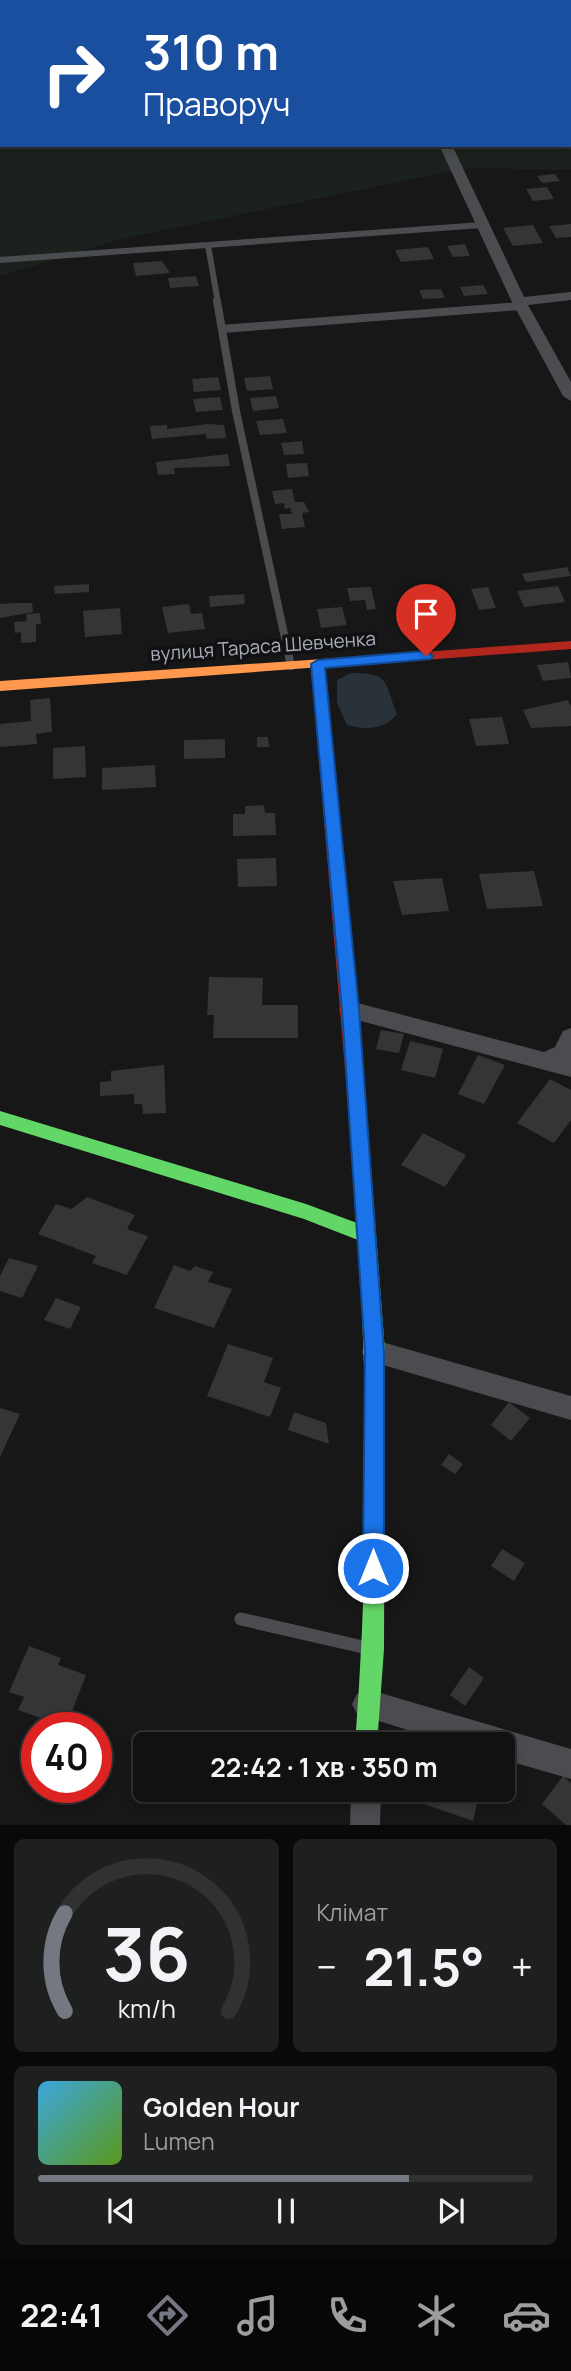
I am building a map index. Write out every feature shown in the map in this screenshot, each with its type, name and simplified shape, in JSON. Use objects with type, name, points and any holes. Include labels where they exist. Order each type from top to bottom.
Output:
[{"type":"street","points":[[446,147],[520,304],[571,396]]},
{"type":"street","points":[[520,304],[571,296]]},
{"type":"street","name":"вулиця Тараса Шевченка","points":[[0,686],[571,645]]},
{"type":"street","points":[[318,664],[350,1010],[374,1352],[373,1649],[366,1732]]},
{"type":"street","points":[[350,1010],[571,1068]]},
{"type":"street","points":[[547,1061],[563,1053],[571,1037]]},
{"type":"street","points":[[0,1118],[306,1212],[367,1235]]},
{"type":"street","points":[[374,1352],[571,1408]]},
{"type":"street","points":[[367,1704],[571,1764]]},
{"type":"street","points":[[365,1825],[366,1802]]},
{"type":"lane","points":[[0,260],[482,225]]},
{"type":"lane","points":[[208,245],[236,411],[291,666]]},
{"type":"lane","points":[[222,329],[520,304]]},
{"type":"lane","points":[[241,1619],[373,1649]]},
{"type":"shaded area","points":[[0,147],[571,147],[571,170],[466,168],[121,239],[0,276]]},
{"type":"shaded area","points":[[351,673],[374,675],[384,682],[397,714],[392,719],[374,727],[347,725],[337,703],[337,680]]},
{"type":"building","points":[[555,174],[560,181],[542,183],[537,176]]},
{"type":"building","points":[[547,187],[554,199],[533,201],[526,189]]},
{"type":"building","points":[[571,224],[571,237],[556,238],[549,226]]},
{"type":"building","points":[[533,225],[543,243],[513,246],[503,228]]},
{"type":"building","points":[[465,244],[470,256],[453,257],[447,246]]},
{"type":"building","points":[[428,247],[434,259],[401,262],[395,250]]},
{"type":"building","points":[[162,261],[170,273],[136,276],[133,263]]},
{"type":"building","points":[[196,276],[199,286],[170,288],[168,278]]},
{"type":"building","points":[[483,285],[488,294],[464,296],[460,287]]},
{"type":"building","points":[[441,289],[445,298],[423,299],[419,290]]},
{"type":"building","points":[[270,376],[273,389],[247,391],[244,378]]},
{"type":"building","points":[[218,377],[221,390],[194,392],[192,379]]},
{"type":"building","points":[[276,396],[279,408],[253,411],[250,398]]},
{"type":"building","points":[[220,397],[223,410],[196,412],[193,399]]},
{"type":"building","points":[[283,419],[287,433],[260,435],[256,421]]},
{"type":"building","points":[[208,424],[224,425],[226,438],[207,439],[206,434],[152,439],[150,426],[167,425],[167,429]]},
{"type":"building","points":[[302,441],[304,454],[284,455],[281,443]]},
{"type":"building","points":[[228,454],[230,466],[174,468],[175,474],[158,475],[156,462]]},
{"type":"building","points":[[307,463],[309,476],[288,478],[286,464]]},
{"type":"building","points":[[292,489],[295,502],[304,502],[309,512],[302,513],[305,527],[282,529],[279,514],[292,514],[290,508],[285,509],[284,503],[275,504],[272,491]]},
{"type":"building","points":[[567,567],[571,576],[526,582],[522,574]]},
{"type":"building","points":[[89,584],[89,592],[55,594],[54,586]]},
{"type":"building","points":[[558,586],[565,602],[524,607],[517,591]]},
{"type":"building","points":[[371,587],[376,609],[367,610],[365,600],[350,601],[347,588]]},
{"type":"building","points":[[488,587],[496,608],[479,610],[471,589]]},
{"type":"building","points":[[438,592],[444,614],[415,616],[408,595]]},
{"type":"building","points":[[244,594],[245,604],[210,607],[209,596]]},
{"type":"building","points":[[32,603],[33,612],[0,618],[0,604]]},
{"type":"building","points":[[189,604],[191,614],[202,613],[205,629],[168,633],[162,607]]},
{"type":"building","points":[[342,607],[347,625],[321,628],[317,609]]},
{"type":"building","points":[[120,608],[122,634],[85,637],[83,611]]},
{"type":"building","points":[[40,613],[41,624],[36,624],[36,642],[21,643],[21,632],[15,633],[14,622],[27,621],[26,614]]},
{"type":"building","points":[[568,662],[571,678],[543,681],[537,665]]},
{"type":"building","points":[[50,698],[52,732],[36,734],[37,744],[0,747],[0,724],[31,721],[30,700]]},
{"type":"building","points":[[568,700],[571,707],[571,726],[531,728],[523,710]]},
{"type":"building","points":[[502,717],[509,744],[476,746],[469,719]]},
{"type":"building","points":[[257,737],[268,737],[269,747],[257,747]]},
{"type":"building","points":[[225,739],[225,758],[184,759],[184,740]]},
{"type":"building","points":[[85,746],[86,777],[53,779],[53,748]]},
{"type":"building","points":[[155,765],[156,787],[102,790],[102,768]]},
{"type":"building","points":[[264,805],[265,813],[275,813],[276,835],[233,836],[233,814],[245,814],[245,806]]},
{"type":"building","points":[[276,858],[277,886],[238,887],[237,859]]},
{"type":"building","points":[[534,871],[543,906],[487,909],[479,874]]},
{"type":"building","points":[[442,878],[449,911],[402,915],[393,881]]},
{"type":"building","points":[[209,977],[263,978],[262,1005],[298,1005],[298,1038],[213,1038],[214,1015],[207,1015]]},
{"type":"building","points":[[381,1030],[404,1034],[399,1053],[376,1049]]},
{"type":"building","points":[[410,1041],[443,1049],[435,1078],[401,1070]]},
{"type":"building","points":[[478,1055],[505,1065],[484,1104],[458,1094]]},
{"type":"building","points":[[164,1065],[166,1113],[143,1114],[142,1104],[134,1104],[134,1094],[100,1096],[100,1082],[111,1081],[111,1071]]},
{"type":"building","points":[[550,1079],[571,1090],[571,1120],[554,1143],[517,1123]]},
{"type":"building","points":[[423,1133],[466,1155],[445,1187],[401,1165]]},
{"type":"building","points":[[87,1197],[135,1215],[127,1229],[148,1236],[127,1275],[92,1263],[96,1256],[38,1234],[56,1204],[72,1209]]},
{"type":"building","points":[[9,1258],[38,1266],[22,1298],[0,1291],[0,1276]]},
{"type":"building","points":[[174,1265],[190,1271],[195,1266],[213,1272],[208,1282],[232,1289],[214,1328],[154,1308]]},
{"type":"building","points":[[56,1298],[81,1307],[70,1329],[44,1320]]},
{"type":"building","points":[[228,1344],[273,1358],[264,1382],[281,1388],[270,1417],[207,1396]]},
{"type":"building","points":[[509,1402],[530,1418],[511,1441],[491,1425]]},
{"type":"building","points":[[0,1408],[20,1414],[0,1457]]},
{"type":"building","points":[[294,1412],[326,1423],[329,1444],[288,1430]]},
{"type":"building","points":[[449,1454],[463,1464],[455,1474],[441,1465]]},
{"type":"building","points":[[502,1549],[525,1563],[514,1581],[491,1566]]},
{"type":"building","points":[[29,1646],[61,1658],[58,1665],[86,1675],[72,1712],[24,1712],[18,1710],[24,1697],[9,1692]]},
{"type":"building","points":[[469,1667],[484,1678],[465,1706],[450,1695]]},
{"type":"building","points":[[563,1776],[571,1783],[571,1825],[566,1825],[542,1804]]},
{"type":"building","points":[[424,1802],[477,1802],[473,1821]]},
{"type":"traffic: fast","points":[[358,1116],[375,1352],[373,1649],[367,1732]]},
{"type":"traffic: fast","points":[[0,1118],[306,1212],[367,1235]]},
{"type":"traffic: slow","points":[[0,686],[410,657]]},
{"type":"traffic: jam","points":[[410,657],[571,645]]},
{"type":"traffic: jam","points":[[318,665],[358,1116]]},
{"type":"route","points":[[373,1568],[374,1352],[350,1010],[318,664],[426,656]]}]
